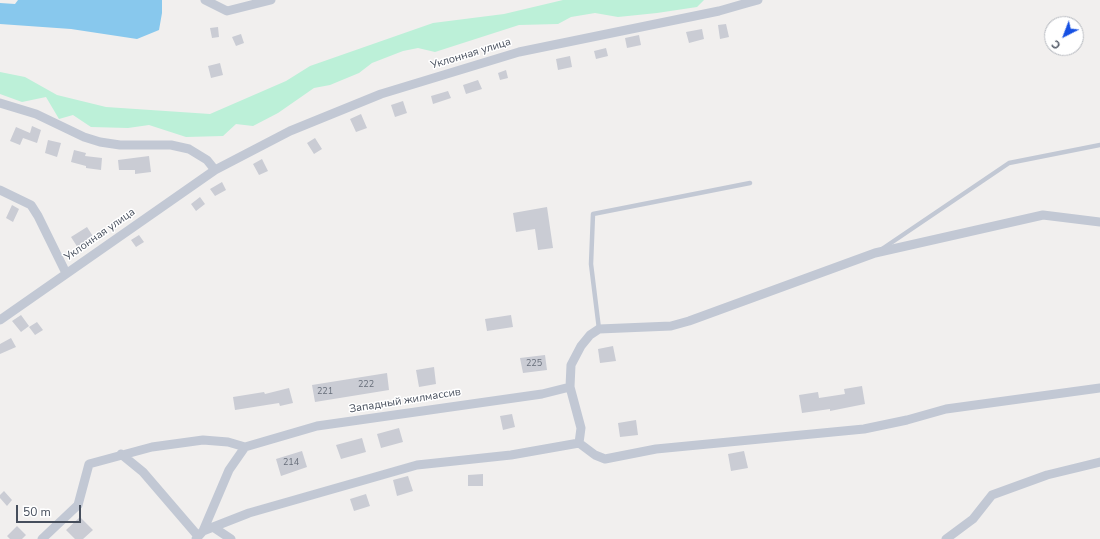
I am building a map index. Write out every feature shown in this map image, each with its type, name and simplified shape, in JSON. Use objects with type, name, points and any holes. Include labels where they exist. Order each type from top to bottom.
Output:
[{"type":"street","points":[[205,0],[227,11],[270,0]]},
{"type":"street","name":"Уклонная улица","points":[[0,320],[215,170],[290,131],[381,94],[519,52],[719,11],[747,1],[758,0]]},
{"type":"street","points":[[0,103],[36,114],[84,137],[100,142],[120,145],[171,145],[189,149],[207,160],[215,170]]},
{"type":"street","points":[[0,190],[31,205],[66,273]]},
{"type":"street","points":[[579,443],[581,428],[570,387],[572,365],[581,346],[590,335],[599,329],[671,326],[689,321],[875,253],[1043,215],[1100,222]]},
{"type":"street","name":"Западный жилмассив","points":[[245,447],[318,426],[542,394],[570,387]]},
{"type":"street","points":[[199,535],[213,527],[249,513],[417,465],[511,455],[579,443],[595,455],[605,459],[656,449],[864,430],[946,409],[1100,388]]},
{"type":"street","points":[[42,539],[78,505],[89,464],[121,454],[152,447],[203,440],[228,442],[245,447],[229,470],[199,535]]},
{"type":"street","points":[[121,454],[143,472],[199,535]]},
{"type":"street","points":[[946,539],[973,519],[992,495],[1047,475],[1100,462]]},
{"type":"street","points":[[213,527],[231,539]]},
{"type":"lane","points":[[875,253],[1009,163],[1100,145]]},
{"type":"lane","points":[[599,329],[591,264],[593,214],[750,183]]},
{"type":"green space","points":[[563,0],[704,0],[697,7],[657,13],[618,17],[595,13],[571,17],[558,24],[519,25],[435,52],[418,48],[403,51],[372,63],[359,73],[330,85],[314,88],[278,113],[253,126],[236,124],[223,136],[186,137],[149,125],[128,128],[91,127],[73,115],[59,119],[46,97],[22,102],[0,94],[0,72],[25,77],[57,95],[106,107],[210,114],[286,81],[310,66],[433,23],[504,14]]},
{"type":"water","points":[[18,0],[162,0],[162,13],[159,30],[137,39],[71,29],[0,24],[0,3],[15,4]]},
{"type":"building","points":[[726,24],[729,37],[720,39],[718,25]]},
{"type":"building","points":[[218,27],[219,37],[212,38],[210,28]]},
{"type":"building","points":[[702,29],[704,39],[689,43],[686,32]]},
{"type":"building","points":[[241,34],[244,43],[236,46],[232,37]]},
{"type":"building","points":[[639,35],[641,45],[627,48],[625,38]]},
{"type":"building","points":[[606,48],[608,56],[596,59],[594,51]]},
{"type":"building","points":[[570,56],[572,67],[558,70],[556,59]]},
{"type":"building","points":[[220,63],[223,75],[211,78],[208,66]]},
{"type":"building","points":[[506,70],[508,78],[500,80],[498,73]]},
{"type":"building","points":[[478,80],[482,89],[466,94],[463,85]]},
{"type":"building","points":[[448,91],[451,98],[433,104],[431,96]]},
{"type":"building","points":[[403,101],[407,113],[395,117],[391,105]]},
{"type":"building","points":[[361,114],[367,128],[356,132],[350,119]]},
{"type":"building","points":[[32,126],[41,130],[37,143],[23,138],[20,145],[10,141],[16,127],[30,133]]},
{"type":"building","points":[[315,138],[322,149],[314,154],[307,143]]},
{"type":"building","points":[[48,140],[61,143],[57,157],[45,153]]},
{"type":"building","points":[[74,150],[86,153],[85,156],[102,158],[101,170],[86,168],[86,166],[71,162]]},
{"type":"building","points":[[149,156],[151,172],[135,174],[135,170],[119,170],[118,160]]},
{"type":"building","points":[[262,159],[268,171],[259,175],[253,164]]},
{"type":"building","points":[[222,182],[226,190],[215,196],[210,189]]},
{"type":"building","points":[[200,197],[205,204],[196,211],[191,204]]},
{"type":"building","points":[[12,205],[19,209],[13,222],[6,218]]},
{"type":"building","points":[[547,207],[553,248],[538,250],[535,229],[516,232],[513,213]]},
{"type":"building","points":[[87,227],[96,241],[80,251],[71,237]]},
{"type":"building","points":[[139,235],[144,242],[136,247],[131,240]]},
{"type":"building","points":[[21,315],[29,326],[21,332],[12,321]]},
{"type":"building","points":[[511,315],[513,327],[487,331],[485,319]]},
{"type":"building","points":[[37,322],[43,330],[35,335],[29,327]]},
{"type":"building","points":[[11,338],[16,347],[0,354],[0,344]]},
{"type":"building","points":[[613,346],[616,361],[600,363],[598,349]]},
{"type":"building","points":[[545,355],[547,370],[523,373],[520,358]]},
{"type":"building","points":[[434,367],[436,384],[419,387],[416,370]]},
{"type":"building","points":[[387,373],[389,390],[315,402],[312,385]]},
{"type":"building","points":[[862,386],[865,404],[830,411],[830,409],[802,413],[799,395],[818,392],[819,398],[845,394],[844,389]]},
{"type":"building","points":[[289,388],[293,403],[280,406],[279,403],[235,410],[233,397],[264,392],[265,394]]},
{"type":"building","points":[[512,414],[515,427],[503,430],[500,416]]},
{"type":"building","points":[[636,420],[638,435],[620,437],[618,423]]},
{"type":"building","points":[[399,428],[403,442],[381,448],[377,434]]},
{"type":"building","points":[[362,438],[366,452],[341,459],[336,445]]},
{"type":"building","points":[[302,451],[307,467],[281,476],[276,459]]},
{"type":"building","points":[[744,451],[748,468],[731,471],[728,454]]},
{"type":"building","points":[[483,474],[483,486],[468,486],[468,475]]},
{"type":"building","points":[[408,476],[413,491],[397,496],[393,480]]},
{"type":"building","points":[[4,491],[12,500],[7,506],[0,498],[0,495]]},
{"type":"building","points":[[366,494],[370,506],[354,511],[350,499]]},
{"type":"building","points":[[80,517],[93,530],[83,539],[75,539],[66,530]]},
{"type":"building","points":[[17,526],[26,535],[22,539],[10,539],[7,536]]}]
